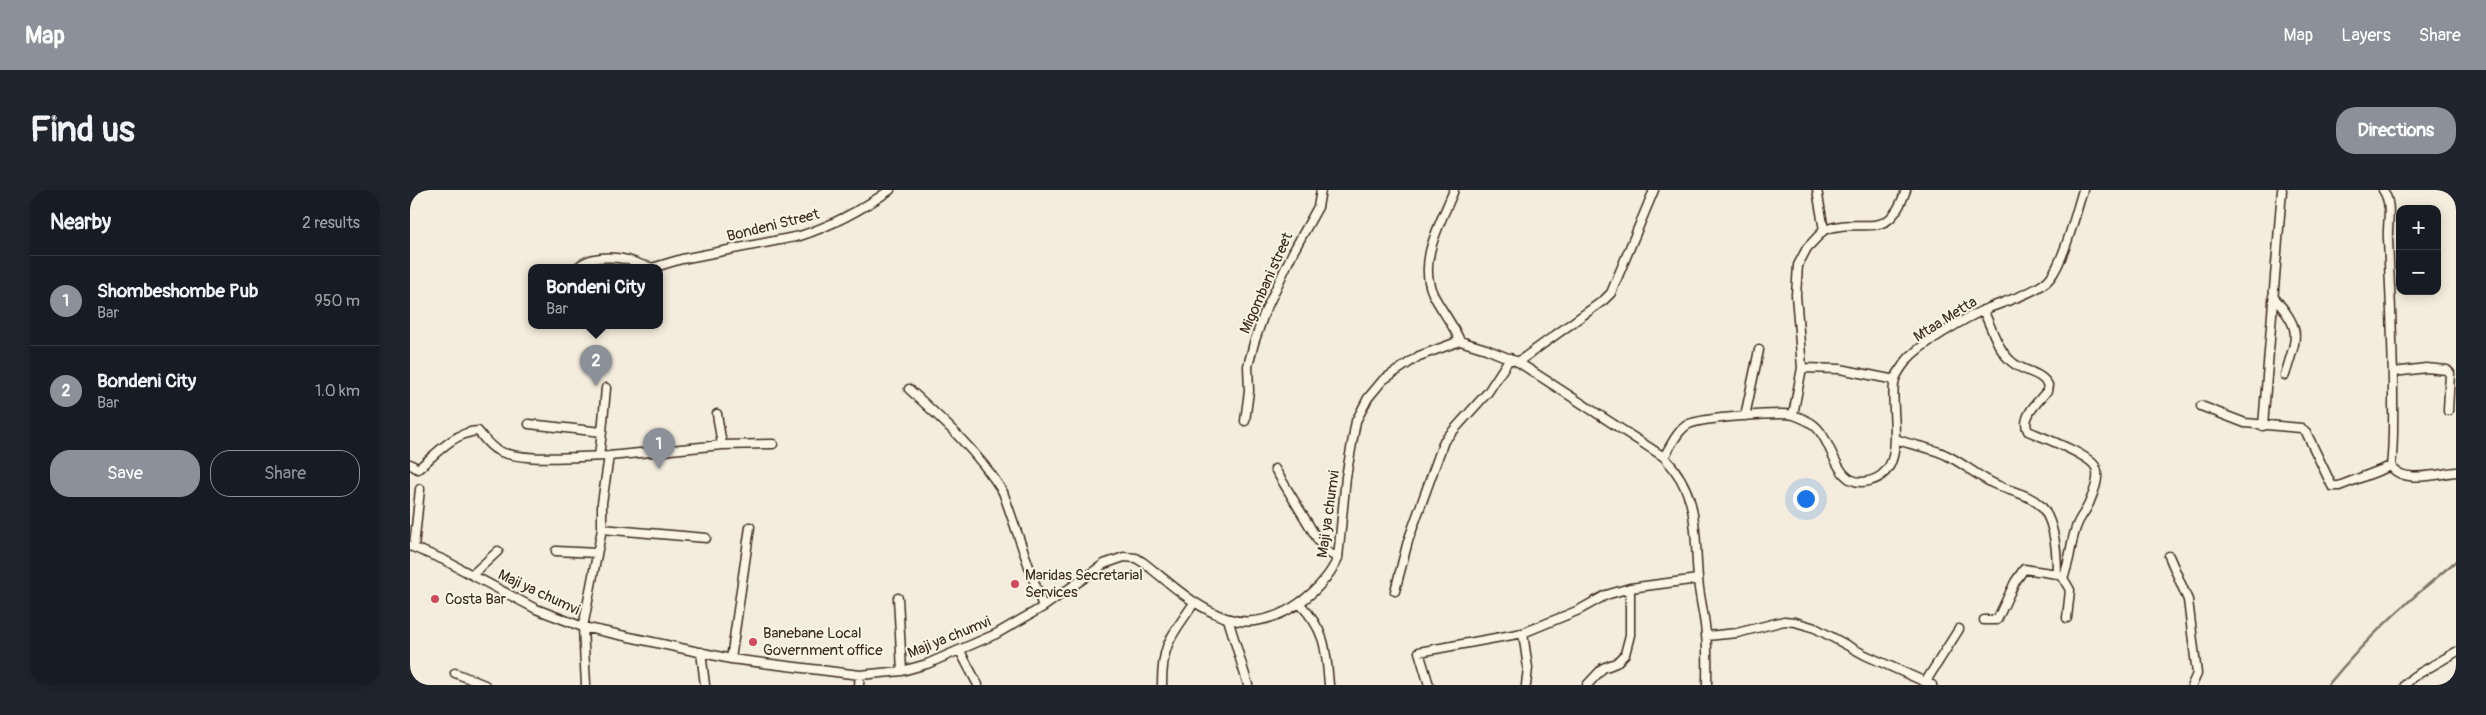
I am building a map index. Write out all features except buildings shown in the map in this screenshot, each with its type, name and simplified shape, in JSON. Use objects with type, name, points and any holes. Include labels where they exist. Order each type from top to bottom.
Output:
[{"type":"street","name":"Bondeni Street","points":[[663,265],[809,233],[841,221],[890,190]]},
{"type":"street","name":"Migombani street","points":[[1245,421],[1249,391],[1248,366],[1254,344],[1282,276],[1318,206],[1321,190]]},
{"type":"street","points":[[1454,190],[1435,238],[1426,273],[1433,294],[1453,324],[1460,341],[1514,360],[1664,457],[1679,473],[1691,500],[1698,579],[1706,636],[1707,685]]},
{"type":"street","points":[[1395,591],[1408,541],[1444,441],[1514,360],[1604,300],[1610,293],[1654,190]]},
{"type":"street","points":[[1817,190],[1824,230]]},
{"type":"street","points":[[1793,415],[1802,368],[1796,295],[1798,265],[1807,248],[1824,230],[1840,224],[1885,224],[1896,215],[1906,190]]},
{"type":"street","name":"Mtaa Metta","points":[[1895,380],[1908,359],[1929,342],[1983,310],[2012,299],[2051,278],[2063,251],[2083,190]]},
{"type":"street","points":[[2263,426],[2273,296],[2281,223],[2282,190]]},
{"type":"street","points":[[2383,190],[2388,198],[2389,208],[2388,236],[2394,372],[2394,442],[2391,466],[2395,472],[2406,476],[2456,472]]},
{"type":"street","points":[[582,264],[585,261],[610,258],[628,260],[641,264]]},
{"type":"street","points":[[2273,296],[2292,320],[2296,333],[2285,375]]},
{"type":"street","points":[[1983,310],[2002,348],[2012,363],[2037,374],[2048,385],[2047,391],[2026,418],[2025,426],[2028,431],[2071,449],[2093,463],[2097,468],[2093,495],[2086,512],[2077,524],[2068,566],[2060,576]]},
{"type":"street","name":"Maji ya chumvi","points":[[412,546],[536,609],[583,627],[731,659],[860,675],[902,670],[927,664],[960,651],[996,634],[1043,607],[1104,564],[1124,557],[1136,558],[1144,562],[1194,603],[1228,619],[1256,620],[1280,615],[1300,604],[1315,591],[1334,567],[1338,558],[1346,477],[1356,421],[1368,398],[1383,380],[1419,356],[1460,341]]},
{"type":"street","points":[[1744,416],[1759,350]]},
{"type":"street","points":[[1664,457],[1687,425],[1702,420],[1744,416],[1793,415],[1817,428],[1826,437],[1842,473],[1848,480],[1857,483],[1870,481],[1883,472],[1893,459],[1896,439],[1895,380],[1840,369],[1802,368]]},
{"type":"street","points":[[2394,372],[2426,368],[2447,370],[2450,373],[2448,411]]},
{"type":"street","points":[[599,456],[606,388]]},
{"type":"street","points":[[909,389],[964,442],[993,476],[1003,492],[1043,607]]},
{"type":"street","points":[[2201,406],[2245,423],[2301,428],[2306,432],[2332,486],[2339,486],[2391,466]]},
{"type":"street","points":[[717,414],[722,445]]},
{"type":"street","points":[[529,424],[602,432]]},
{"type":"street","points":[[410,464],[418,469],[458,436],[478,431],[498,451],[551,458],[609,456],[722,445],[773,444]]},
{"type":"street","points":[[1896,439],[1946,455],[1974,474],[2000,487],[2019,493],[2040,505],[2046,515],[2056,544],[2060,576],[2070,597],[2067,618]]},
{"type":"street","points":[[586,685],[583,627],[602,529],[602,503],[609,456]]},
{"type":"street","points":[[1275,469],[1324,550],[1338,558]]},
{"type":"street","points":[[412,546],[420,490]]},
{"type":"street","points":[[731,659],[750,527]]},
{"type":"street","points":[[602,529],[706,538]]},
{"type":"street","points":[[556,550],[597,552]]},
{"type":"street","points":[[472,575],[498,551]]},
{"type":"street","points":[[2169,556],[2188,600],[2197,674],[2192,685]]},
{"type":"street","points":[[1984,620],[1997,620],[2015,582],[2024,569],[2060,576]]},
{"type":"street","points":[[1429,685],[1420,652],[1523,633],[1580,610],[1606,596],[1630,588],[1698,579]]},
{"type":"street","points":[[1587,685],[1604,668],[1616,663],[1625,654],[1630,635],[1630,588]]},
{"type":"street","points":[[898,598],[902,670]]},
{"type":"street","points":[[1162,685],[1162,661],[1167,644],[1194,603]]},
{"type":"street","points":[[1300,604],[1320,629],[1326,654],[1329,685]]},
{"type":"street","points":[[1228,619],[1248,685]]},
{"type":"street","points":[[1706,636],[1737,633],[1784,622],[1795,622],[1816,628],[1865,655],[1929,683],[1959,629]]},
{"type":"street","points":[[1523,633],[1528,668],[1526,685]]},
{"type":"street","points":[[960,651],[978,685]]},
{"type":"street","points":[[701,652],[705,685]]},
{"type":"street","points":[[2404,685],[2413,677],[2456,652]]},
{"type":"street","points":[[455,673],[485,685]]},
{"type":"street","points":[[859,685],[860,675]]},
{"type":"waterway","points":[[2328,685],[2358,650],[2456,561]]},
{"type":"place","name":"Bondeni City","points":[[596,386]]},
{"type":"place","name":"Shombeshombe Pub","points":[[659,469]]},
{"type":"place","name":"Maridas Secretarial Services","points":[[1015,584]]},
{"type":"place","name":"Costa Bar","points":[[435,599]]},
{"type":"place","name":"Banebane Local Government office","points":[[753,642]]}]
